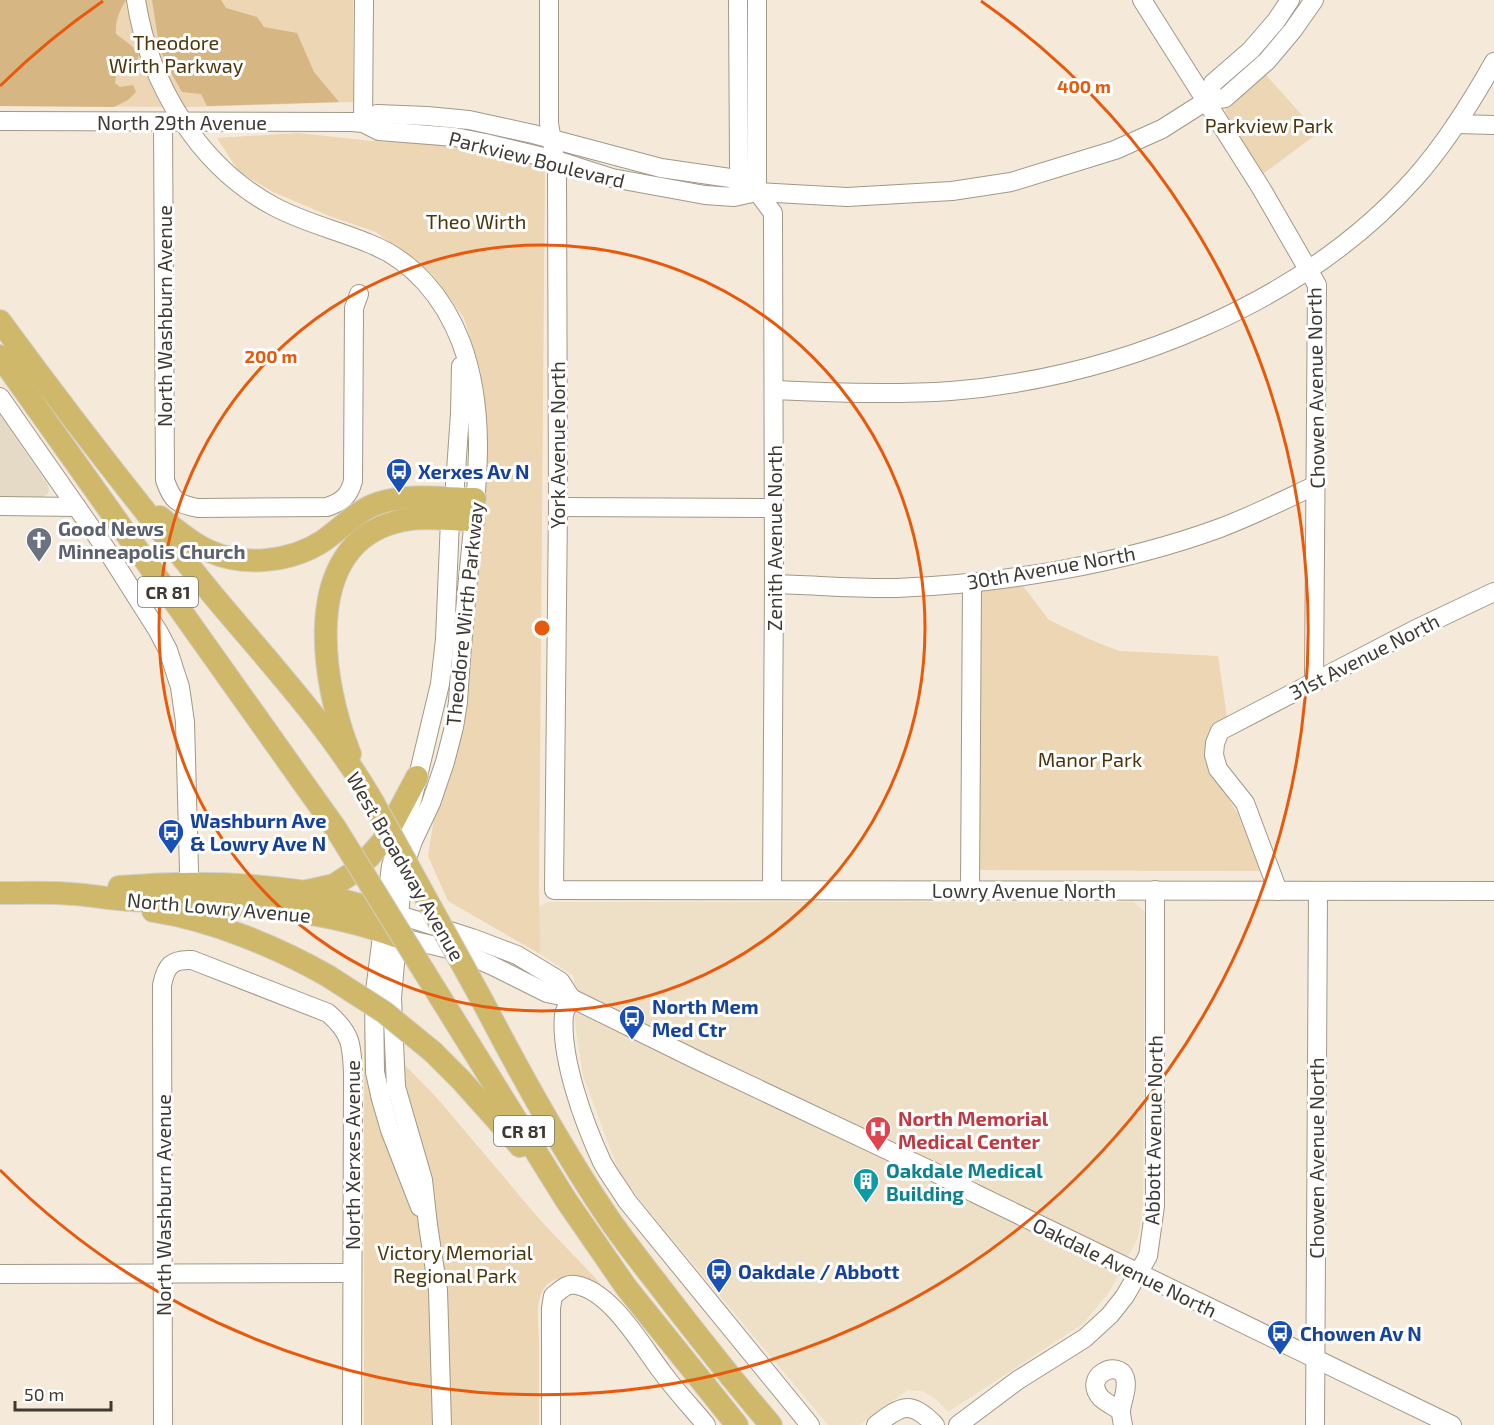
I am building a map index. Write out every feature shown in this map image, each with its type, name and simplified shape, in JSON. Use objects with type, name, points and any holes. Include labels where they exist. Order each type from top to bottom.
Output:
[{"type":"main road","name":"West Broadway Avenue","points":[[0,321],[83,435],[313,716],[368,794],[563,1148],[608,1217],[665,1294],[771,1425]]},
{"type":"main road","name":"West Broadway Avenue","points":[[0,356],[336,829],[566,1200],[626,1287],[737,1425]]},
{"type":"main road","points":[[131,495],[177,531],[207,550],[240,559],[282,558],[304,551],[325,540],[351,518],[380,502],[404,498],[463,509]]},
{"type":"main road","points":[[368,794],[340,726],[331,683],[326,632],[326,603],[330,589],[350,552],[363,537],[394,522],[463,509]]},
{"type":"main road","points":[[301,891],[334,885],[351,874],[369,857],[383,841],[417,777]]},
{"type":"main road","name":"North Lowry Avenue","points":[[73,894],[92,889],[190,883],[258,886],[301,891],[391,923]]},
{"type":"main road","name":"North Lowry Avenue","points":[[0,893],[73,894],[125,900],[215,903],[301,911],[353,922],[391,923]]},
{"type":"main road","points":[[73,894],[102,904],[163,913],[206,924],[288,955],[328,976],[384,1012],[434,1052],[462,1081],[522,1148],[557,1200],[595,1242]]},
{"type":"street","name":"Theodore Wirth Parkway","points":[[136,0],[147,50],[163,87],[201,148],[223,171],[248,191],[275,207],[369,243],[397,257],[418,273],[449,314],[461,343],[476,395],[478,478],[463,509],[440,684],[432,723],[413,797],[391,866],[391,923]]},
{"type":"street","points":[[363,123],[364,0]]},
{"type":"street","name":"York Avenue North","points":[[549,0],[549,123],[556,160],[558,507],[554,890]]},
{"type":"street","name":"Zenith Avenue North","points":[[738,0],[739,167],[773,213],[772,890]]},
{"type":"street","points":[[757,0],[757,192]]},
{"type":"street","name":"Chowen Avenue North","points":[[1142,0],[1261,188],[1317,285],[1314,681]]},
{"type":"street","name":"Parkview Boulevard","points":[[1206,101],[1213,83],[1251,50],[1276,21],[1290,0]]},
{"type":"street","name":"Parkview Boulevard","points":[[363,123],[379,131],[455,137],[556,160],[612,178],[705,195],[734,197],[757,192],[847,197],[952,191],[1011,182],[1115,150],[1162,129],[1206,101],[1226,98],[1267,61],[1314,0]]},
{"type":"street","points":[[774,390],[889,394],[952,391],[1014,382],[1075,369],[1136,352],[1250,306],[1309,269],[1344,244],[1382,212],[1414,178],[1456,124],[1494,62]]},
{"type":"street","name":"Parkview Boulevard","points":[[363,123],[377,114],[427,116],[489,124],[661,168],[730,178],[757,192]]},
{"type":"street","name":"North 29th Avenue","points":[[0,121],[363,123]]},
{"type":"street","name":"North Washburn Avenue","points":[[163,122],[165,480],[170,494],[180,505],[198,508],[327,507],[338,503],[349,493],[353,481],[354,308],[360,294]]},
{"type":"street","points":[[1456,124],[1494,125]]},
{"type":"street","points":[[0,397],[106,549],[168,650],[180,687],[185,722],[190,883],[215,903]]},
{"type":"street","name":"30th Avenue North","points":[[774,584],[895,588],[972,583],[1048,572],[1172,543],[1220,528],[1316,486]]},
{"type":"street","points":[[0,506],[77,507]]},
{"type":"street","points":[[558,507],[774,508]]},
{"type":"street","name":"Theodore Wirth Parkway","points":[[391,923],[403,870],[413,841],[431,803],[454,727],[463,509]]},
{"type":"street","points":[[970,890],[972,583]]},
{"type":"street","name":"31st Avenue North","points":[[1278,891],[1245,803],[1218,769],[1214,755],[1215,743],[1220,731],[1314,681],[1494,592]]},
{"type":"street","name":"Lowry Avenue North","points":[[554,890],[1494,891]]},
{"type":"street","name":"Abbott Avenue North","points":[[958,1425],[1018,1380],[1085,1338],[1110,1315],[1125,1296],[1148,1256],[1155,1206],[1155,890]]},
{"type":"street","name":"Chowen Avenue North","points":[[1315,1425],[1318,891]]},
{"type":"street","points":[[391,923],[374,999],[375,1072],[390,1130],[428,1225],[440,1314],[442,1425]]},
{"type":"street","name":"Oakdale Avenue North","points":[[391,923],[493,966],[547,993],[571,998],[1452,1425]]},
{"type":"street","name":"North Xerxes Avenue","points":[[162,986],[164,973],[172,963],[181,959],[192,960],[328,1013],[342,1025],[349,1037],[353,1051],[352,1425]]},
{"type":"street","name":"North Washburn Avenue","points":[[162,986],[163,1425]]},
{"type":"street","points":[[571,998],[565,1012],[564,1034],[572,1081],[603,1164],[627,1201],[810,1425]]},
{"type":"street","points":[[0,1274],[352,1273]]},
{"type":"street","points":[[551,1425],[551,1308],[553,1296],[566,1285],[584,1287],[603,1298],[630,1327],[662,1372],[705,1425]]},
{"type":"street","points":[[876,1425],[895,1410],[910,1407],[918,1409],[935,1425]]},
{"type":"shaded area","points":[[0,415],[48,485],[49,492],[41,498],[0,498]]},
{"type":"shaded area","name":"North Memorial Medical Center","points":[[548,902],[1134,902],[1145,912],[1143,1207],[1138,1238],[1109,1292],[1084,1323],[948,1412],[936,1399],[922,1391],[908,1390],[859,1425],[828,1425],[647,1209],[619,1172],[583,1076],[575,1023],[574,976],[540,954],[534,931],[539,907]]},
{"type":"green space","name":"Theodore Wirth Parkway","points":[[0,0],[353,0],[353,102],[195,107],[0,106]]},
{"type":"green space","points":[[0,0],[126,0],[118,16],[116,34],[132,46],[139,55],[136,64],[116,75],[115,83],[120,87],[133,85],[136,92],[128,100],[114,107],[0,106]]},
{"type":"green space","points":[[152,0],[221,0],[226,8],[257,17],[264,27],[297,33],[314,72],[339,102],[207,106],[201,94],[182,92],[164,60]]},
{"type":"green space","name":"Parkview Park","points":[[1265,74],[1318,133],[1263,174],[1225,112],[1226,107]]},
{"type":"green space","name":"Theo Wirth","points":[[298,133],[372,141],[448,145],[545,165],[540,954],[448,901],[428,856],[449,724],[479,433],[481,373],[464,318],[433,275],[376,232],[332,217],[273,192],[239,172],[217,138]]},
{"type":"green space","name":"Manor Park","points":[[1023,586],[1049,620],[1119,651],[1218,656],[1227,717],[1217,724],[1207,739],[1205,761],[1238,814],[1261,871],[977,870],[981,591]]},
{"type":"green space","name":"Victory Memorial Regional Park","points":[[364,1023],[437,1098],[541,1221],[601,1284],[561,1278],[547,1285],[542,1292],[538,1310],[539,1425],[364,1425]]},
{"type":"place","name":"Xerxes Av N","points":[[399,494]]},
{"type":"place","name":"Good News Minneapolis Church","points":[[39,563]]},
{"type":"place","name":"Washburn Ave & Lowry Ave N","points":[[171,855]]},
{"type":"place","name":"North Mem Med Ctr","points":[[632,1041]]},
{"type":"place","name":"North Memorial Medical Center","points":[[878,1152]]},
{"type":"place","name":"Oakdale Medical Building","points":[[866,1204]]},
{"type":"place","name":"Oakdale / Abbott","points":[[719,1294]]},
{"type":"place","name":"Chowen Av N","points":[[1280,1356]]}]
